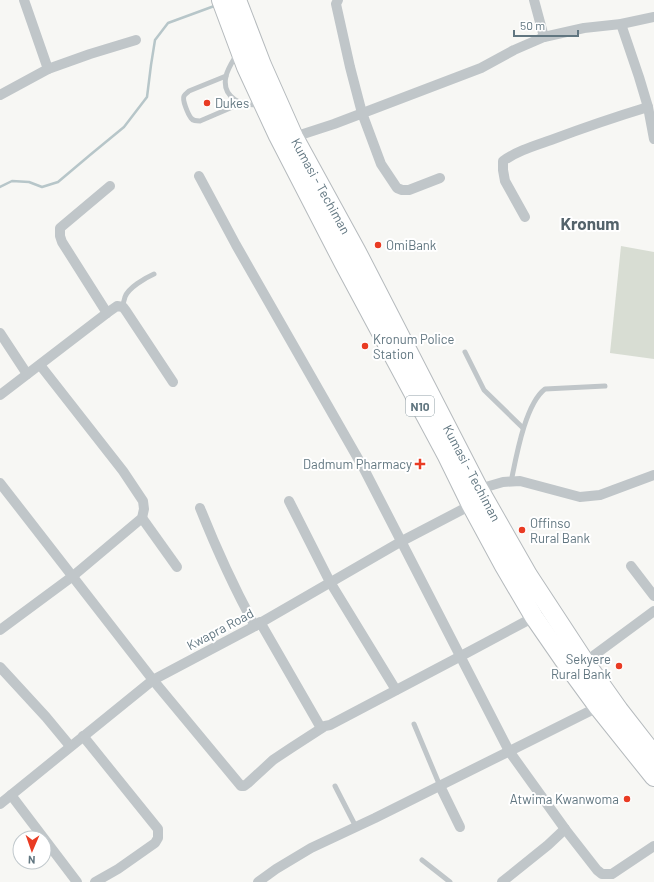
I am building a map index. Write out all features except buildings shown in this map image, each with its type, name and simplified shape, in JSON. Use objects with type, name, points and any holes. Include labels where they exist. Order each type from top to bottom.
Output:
[{"type":"highway","name":"N10","points":[[231,6],[240,50],[246,67],[281,142],[504,566],[534,617],[562,660],[654,777]]},
{"type":"highway","name":"Kumasi - Techiman","points":[[231,6],[262,65],[294,137],[357,252],[479,489],[528,575],[585,662],[619,710],[654,755]]},
{"type":"street","points":[[24,0],[48,69]]},
{"type":"street","points":[[338,0],[336,4],[362,113],[381,164],[397,188],[402,190],[410,190],[440,178]]},
{"type":"street","points":[[534,0],[544,37]]},
{"type":"street","points":[[294,137],[334,124],[482,68],[514,50],[544,37],[584,28],[620,24],[654,17]]},
{"type":"street","points":[[620,24],[648,107],[654,140]]},
{"type":"street","points":[[0,96],[48,69],[136,40]]},
{"type":"street","points":[[525,217],[505,181],[503,162],[512,155],[521,151],[572,132],[648,107]]},
{"type":"street","points":[[199,176],[240,252],[364,469],[509,751],[564,829],[597,870],[602,874],[612,874],[654,846]]},
{"type":"street","points":[[108,313],[62,242],[60,228],[110,186]]},
{"type":"street","points":[[0,395],[117,306],[122,307],[126,311],[172,382]]},
{"type":"street","points":[[0,333],[27,374]]},
{"type":"street","points":[[1,626],[73,576],[142,518],[144,509],[143,501],[123,471],[40,365]]},
{"type":"street","points":[[479,489],[503,482],[520,481],[580,497],[600,495],[654,475]]},
{"type":"street","points":[[0,483],[153,680],[241,786],[248,783],[273,760],[321,728],[330,725],[534,617]]},
{"type":"street","points":[[289,501],[330,582],[396,690]]},
{"type":"street","name":"Kwapra Road","points":[[4,799],[153,680],[258,624],[402,541],[471,505]]},
{"type":"street","points":[[200,508],[213,541],[239,597],[258,624],[321,728]]},
{"type":"street","points":[[142,518],[177,567]]},
{"type":"street","points":[[631,566],[654,596]]},
{"type":"street","points":[[585,662],[654,611]]},
{"type":"street","points":[[0,667],[46,717],[70,746]]},
{"type":"street","points":[[258,882],[276,869],[311,848],[440,786],[598,707]]},
{"type":"street","points":[[83,736],[158,829],[158,838],[155,843],[118,869],[95,882]]},
{"type":"street","points":[[440,786],[460,827]]},
{"type":"street","points":[[4,799],[77,882]]},
{"type":"street","points":[[502,882],[548,845],[564,829]]},
{"type":"lane","points":[[240,50],[226,76],[226,85],[229,93],[234,99],[250,106],[264,105]]},
{"type":"lane","points":[[226,76],[185,94],[184,101],[189,116],[194,120],[200,121],[242,103]]},
{"type":"lane","points":[[122,307],[125,296],[128,292],[143,279],[154,274]]},
{"type":"lane","points":[[465,352],[484,390],[523,428]]},
{"type":"lane","points":[[511,482],[523,428],[540,392],[545,389],[605,386]]},
{"type":"lane","points":[[414,724],[440,786]]},
{"type":"lane","points":[[335,786],[356,827]]},
{"type":"lane","points":[[422,860],[450,882]]},
{"type":"shaded area","points":[[621,246],[654,252],[654,359],[610,353]]},
{"type":"waterway","points":[[0,187],[12,181],[29,182],[42,187],[58,182],[124,127],[147,97],[155,40],[168,23],[217,5]]},
{"type":"place","name":"Dukes","points":[[207,103]]},
{"type":"place","name":"OmiBank","points":[[378,245]]},
{"type":"place","name":"Kronum Police Station","points":[[365,346]]},
{"type":"place","name":"Dadmum Pharmacy","points":[[420,464]]},
{"type":"place","name":"Offinso Rural Bank","points":[[522,530]]},
{"type":"place","name":"Sekyere Rural Bank","points":[[619,666]]},
{"type":"place","name":"Atwima Kwanwoma","points":[[627,799]]},
{"type":"district","name":"Kronum","points":[[590,223]]}]
